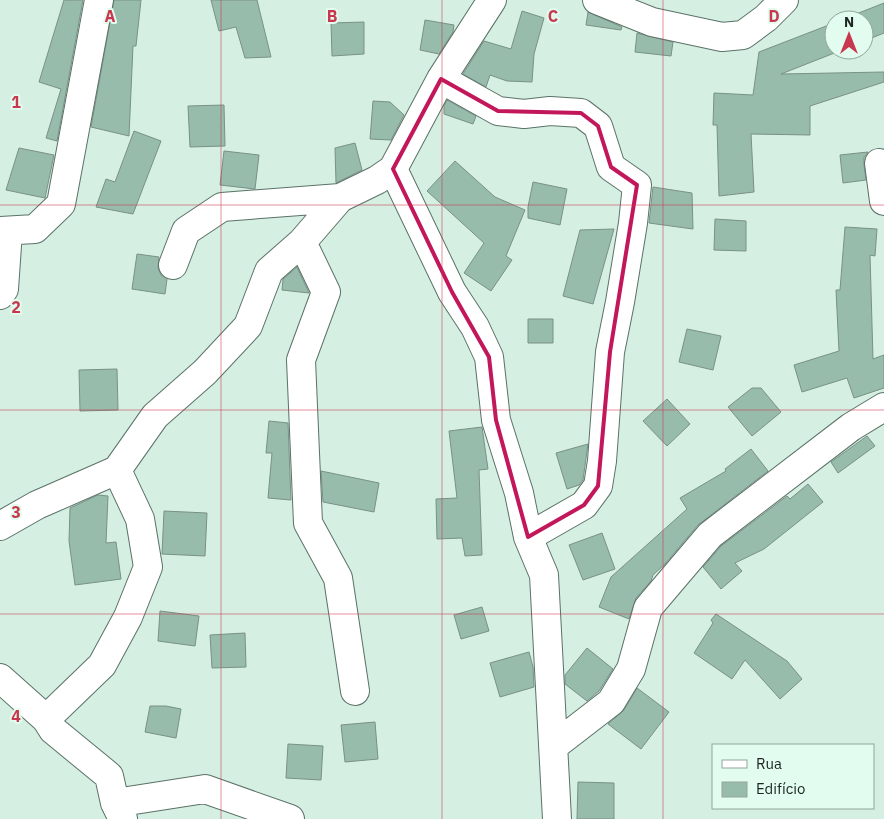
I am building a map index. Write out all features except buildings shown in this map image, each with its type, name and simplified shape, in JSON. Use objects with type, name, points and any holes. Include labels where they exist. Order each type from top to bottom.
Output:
[{"type":"street","points":[[0,295],[4,289],[4,231],[35,229],[61,204],[100,0]]},
{"type":"street","points":[[173,266],[186,231],[222,208],[340,198],[378,180],[393,169],[441,79],[492,0]]},
{"type":"street","points":[[597,0],[652,22],[722,37],[743,35],[766,18],[784,0]]},
{"type":"street","points":[[441,79],[498,110],[524,114],[550,110],[581,112],[598,126],[611,167],[637,185],[626,267],[610,352],[602,461],[598,486],[584,505],[528,537]]},
{"type":"street","points":[[878,162],[884,201]]},
{"type":"street","points":[[393,169],[452,292],[475,327],[489,357],[496,420],[519,493],[528,537],[544,576],[557,819]]},
{"type":"street","points":[[0,526],[37,505],[117,470],[155,416],[205,372],[248,326],[269,270],[302,242],[340,198]]},
{"type":"street","points":[[302,242],[326,292],[301,360],[308,524],[338,578],[355,691]]},
{"type":"street","points":[[554,746],[611,702],[631,669],[648,608],[710,535],[851,426],[884,408]]},
{"type":"street","points":[[46,719],[102,665],[128,617],[148,567],[140,519],[117,470]]},
{"type":"street","points":[[0,678],[46,719],[54,730],[108,776],[119,811],[205,790],[290,819]]},
{"type":"highlighted area","points":[[441,79],[498,111],[581,113],[598,126],[611,167],[637,185],[610,352],[598,486],[584,505],[528,537],[496,420],[489,357],[452,292],[393,169]]}]
